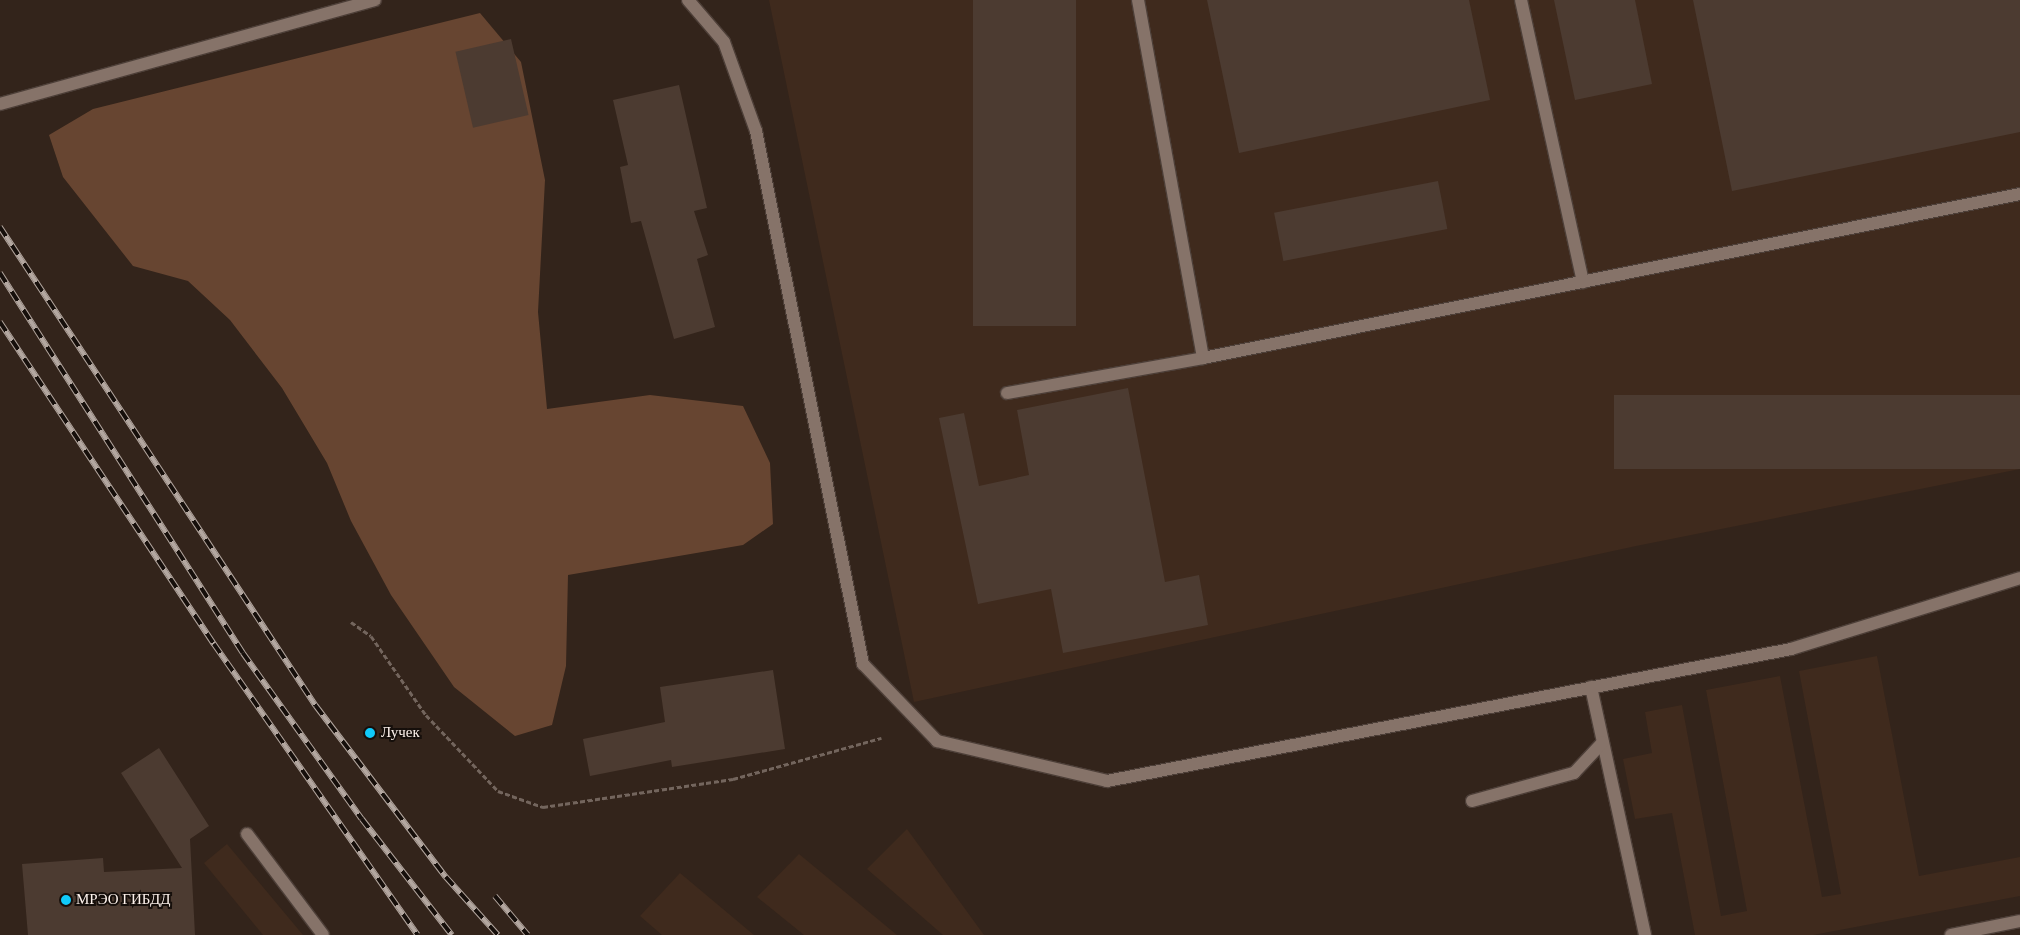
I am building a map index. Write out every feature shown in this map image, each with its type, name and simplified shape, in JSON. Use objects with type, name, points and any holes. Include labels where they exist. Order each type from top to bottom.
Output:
[{"type":"street","points":[[0,104],[375,0]]},
{"type":"street","points":[[688,0],[724,42],[756,131],[863,664],[938,741],[1107,781],[1790,648],[2020,578]]},
{"type":"street","points":[[1138,0],[1204,358]]},
{"type":"street","points":[[1522,0],[1583,282]]},
{"type":"street","points":[[1007,393],[1204,358],[2020,194]]},
{"type":"street","points":[[1591,687],[1645,935]]},
{"type":"street","points":[[1472,801],[1574,773],[1603,742]]},
{"type":"street","points":[[247,834],[323,935]]},
{"type":"street","points":[[1952,935],[2020,922]]},
{"type":"path","points":[[351,622],[371,636],[426,714],[498,791],[543,806],[733,778],[881,738]]},
{"type":"shaded area","points":[[769,0],[2020,0],[2020,469],[1636,546],[914,702]]},
{"type":"shaded area","points":[[480,13],[521,62],[545,180],[538,312],[547,409],[650,395],[743,406],[770,463],[773,524],[743,545],[568,575],[566,666],[552,725],[515,736],[454,687],[391,595],[351,521],[327,463],[282,388],[230,320],[188,281],[133,266],[63,177],[49,135],[93,109]]},
{"type":"shaded area","points":[[1877,656],[1919,876],[2020,857],[2020,896],[1813,935],[1695,935],[1672,813],[1635,819],[1623,759],[1652,753],[1645,712],[1682,705],[1721,916],[1747,911],[1706,690],[1780,676],[1822,897],[1841,894],[1799,671]]},
{"type":"shaded area","points":[[907,829],[984,935],[943,935],[867,869]]},
{"type":"shaded area","points":[[227,844],[303,935],[263,935],[204,863]]},
{"type":"shaded area","points":[[799,854],[897,935],[804,935],[757,897]]},
{"type":"shaded area","points":[[680,873],[754,935],[662,935],[640,916]]},
{"type":"building","points":[[973,0],[1076,0],[1076,326],[973,326]]},
{"type":"building","points":[[1207,0],[1469,0],[1490,100],[1239,153]]},
{"type":"building","points":[[1554,0],[1635,0],[1652,84],[1575,100]]},
{"type":"building","points":[[1693,0],[2020,0],[2020,132],[1732,191]]},
{"type":"building","points":[[511,39],[529,115],[473,128],[455,52]]},
{"type":"building","points":[[679,85],[707,208],[694,211],[708,255],[697,259],[715,327],[674,339],[641,221],[631,223],[620,167],[628,165],[613,100]]},
{"type":"building","points":[[1438,181],[1447,229],[1283,261],[1274,213]]},
{"type":"building","points":[[1128,388],[1165,582],[1199,575],[1208,625],[1063,653],[1051,589],[978,604],[939,418],[964,413],[979,486],[1029,475],[1017,410]]},
{"type":"building","points":[[1614,395],[2020,395],[2020,469],[1614,469]]},
{"type":"building","points":[[773,670],[785,749],[672,767],[671,760],[590,776],[583,739],[665,722],[660,687]]},
{"type":"building","points":[[159,748],[209,826],[190,839],[195,935],[28,935],[22,864],[103,858],[104,872],[182,868],[121,773]]},
{"type":"railway","points":[[0,227],[316,706],[446,877],[498,935]]},
{"type":"railway","points":[[0,273],[243,653],[362,819],[452,935]]},
{"type":"railway","points":[[0,322],[214,644],[418,935]]},
{"type":"railway","points":[[495,896],[528,935]]},
{"type":"place","name":"Лучек","points":[[370,733]]},
{"type":"place","name":"МРЭО ГИБДД","points":[[66,900]]}]
